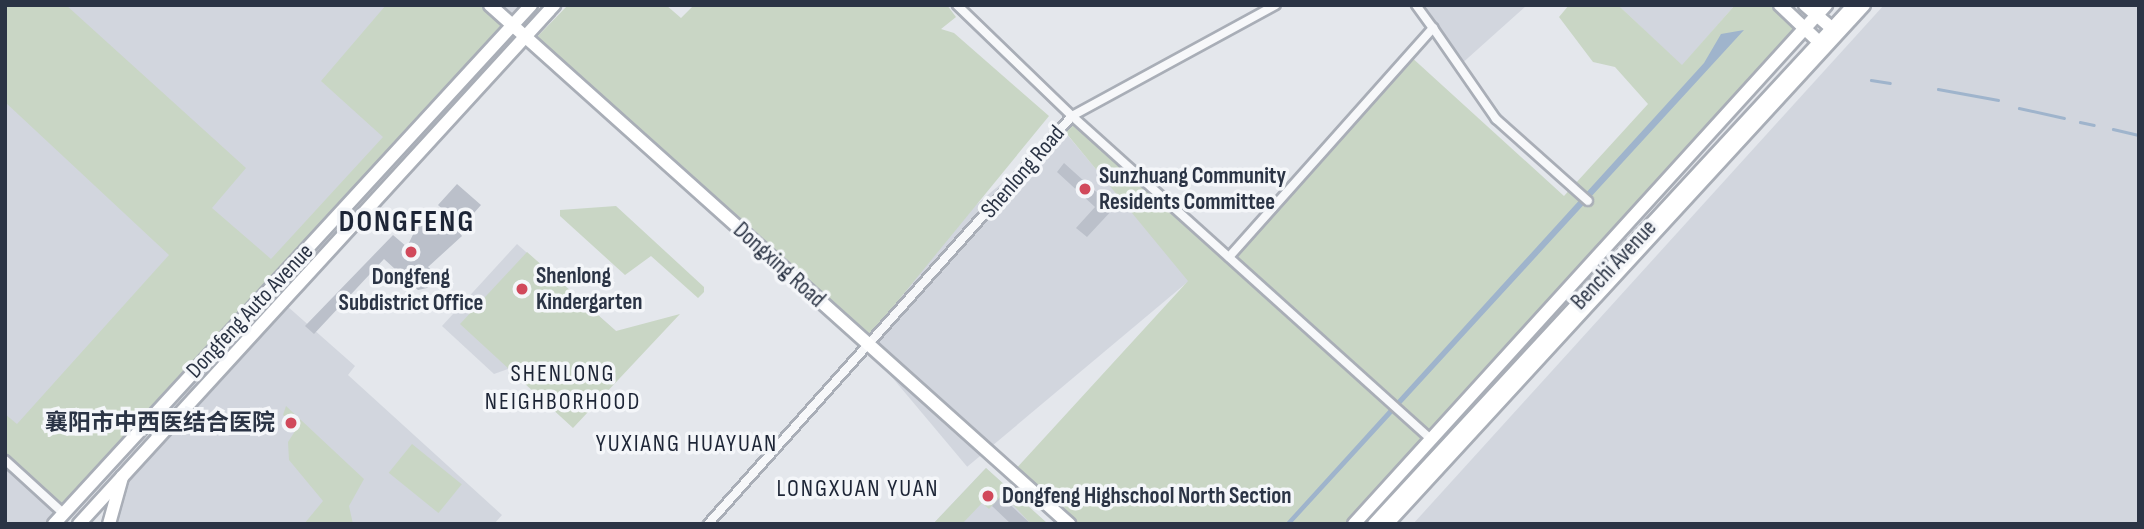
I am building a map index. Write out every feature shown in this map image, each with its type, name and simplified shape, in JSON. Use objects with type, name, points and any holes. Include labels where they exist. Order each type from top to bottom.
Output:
[{"type":"main road","name":"Dongxing Road","points":[[490,5],[1069,524]]},
{"type":"main road","name":"Dongfeng Auto Avenue","points":[[54,524],[531,5]]},
{"type":"main road","name":"Dongfeng Auto Avenue","points":[[77,524],[554,5]]},
{"type":"main road","points":[[1780,5],[1805,28],[1817,50]]},
{"type":"main road","points":[[1805,5],[1833,30]]},
{"type":"main road","name":"Benchi Avenue","points":[[1354,524],[1826,5]]},
{"type":"main road","name":"Benchi Avenue","points":[[1374,524],[1817,50],[1854,5]]},
{"type":"main road","points":[[1387,524],[1817,50],[1864,5]]},
{"type":"main road","points":[[109,524],[122,477]]},
{"type":"main road","points":[[63,513],[77,524]]},
{"type":"street","points":[[957,5],[1072,116],[1276,5]]},
{"type":"street","points":[[1416,5],[1496,119],[1588,201]]},
{"type":"street","points":[[1229,257],[1433,28]]},
{"type":"street","name":"Shenlong Road","points":[[708,524],[870,346],[1072,116],[1431,439]]},
{"type":"street","points":[[5,460],[63,513]]},
{"type":"shaded area","points":[[5,5],[531,5],[59,524],[5,524]]},
{"type":"shaded area","points":[[1416,5],[1527,5],[1459,66]]},
{"type":"shaded area","points":[[1618,5],[1735,5],[1682,66]]},
{"type":"shaded area","points":[[1884,5],[2139,5],[2139,524],[1413,524]]},
{"type":"shaded area","points":[[1064,131],[1189,280],[967,467],[842,317]]},
{"type":"shaded area","name":"Shenlong Kindergarten","points":[[517,244],[616,331],[494,374],[442,326]]},
{"type":"shaded area","name":"襄阳市中西医结合医院","points":[[287,306],[355,366],[348,375],[502,515],[494,524],[109,524],[116,496]]},
{"type":"shaded area","name":"Dongfeng Highschool North Section","points":[[986,468],[1048,524],[933,524]]},
{"type":"green space","points":[[5,5],[66,5],[246,168],[212,208],[271,259],[383,137],[321,81],[386,5],[490,5],[512,25],[63,513],[5,460],[5,414],[17,424],[169,255],[5,102]]},
{"type":"green space","points":[[568,5],[666,5],[681,18],[694,5],[947,5],[956,17],[941,29],[954,33],[1049,116],[870,335],[535,39]]},
{"type":"green space","points":[[1569,5],[1618,5],[1682,65],[1735,5],[1780,5],[1805,28],[1354,524],[1069,524],[1012,473],[1188,281],[1062,128],[1072,116],[1229,257],[1409,55],[1564,196],[1648,104],[1615,67],[1593,62],[1559,17]]},
{"type":"green space","points":[[616,206],[704,287],[704,292],[698,298],[651,256],[625,275],[560,216],[560,210]]},
{"type":"green space","points":[[527,252],[616,331],[680,314],[573,428],[460,324]]},
{"type":"green space","points":[[286,406],[364,479],[349,506],[353,524],[304,524],[323,501],[289,460],[288,442],[297,428],[283,415]]},
{"type":"green space","points":[[412,444],[462,484],[438,513],[389,473]]},
{"type":"green space","name":"Dongfeng Highschool North Section","points":[[986,468],[1048,524],[1031,524],[1003,494],[989,509],[982,503],[962,524],[933,524]]},
{"type":"water","points":[[1744,30],[1291,524],[1285,524],[1704,63],[1721,34]]},
{"type":"building","name":"Sunzhuang Community Residents Committee","points":[[1064,163],[1114,208],[1087,237],[1076,228],[1095,207],[1057,172]]},
{"type":"building","points":[[457,184],[481,205],[458,231],[462,236],[428,267],[438,276],[427,288],[418,290],[384,259],[314,334],[305,326],[393,235],[407,247],[420,220],[452,218],[438,205]]},
{"type":"building","points":[[1001,496],[1031,524],[1011,524],[992,506]]},
{"type":"waterway","points":[[1871,80],[1890,83]]},
{"type":"waterway","points":[[1938,89],[1998,100]]},
{"type":"waterway","points":[[2019,108],[2064,118]]},
{"type":"waterway","points":[[2080,122],[2094,125]]},
{"type":"waterway","points":[[2113,129],[2139,135]]},
{"type":"place","name":"Sunzhuang Community Residents Committee","points":[[1085,189]]},
{"type":"place","name":"Dongfeng Subdistrict Office","points":[[411,252]]},
{"type":"place","name":"Shenlong Kindergarten","points":[[522,289]]},
{"type":"place","name":"襄阳市中西医结合医院","points":[[291,423]]},
{"type":"place","name":"Dongfeng Highschool North Section","points":[[988,496]]},
{"type":"district","name":"DONGFENG","points":[[407,222]]},
{"type":"district","name":"SHENLONG NEIGHBORHOOD","points":[[563,388]]},
{"type":"district","name":"YUXIANG HUAYUAN","points":[[687,444]]},
{"type":"district","name":"LONGXUAN YUAN","points":[[858,489]]}]
